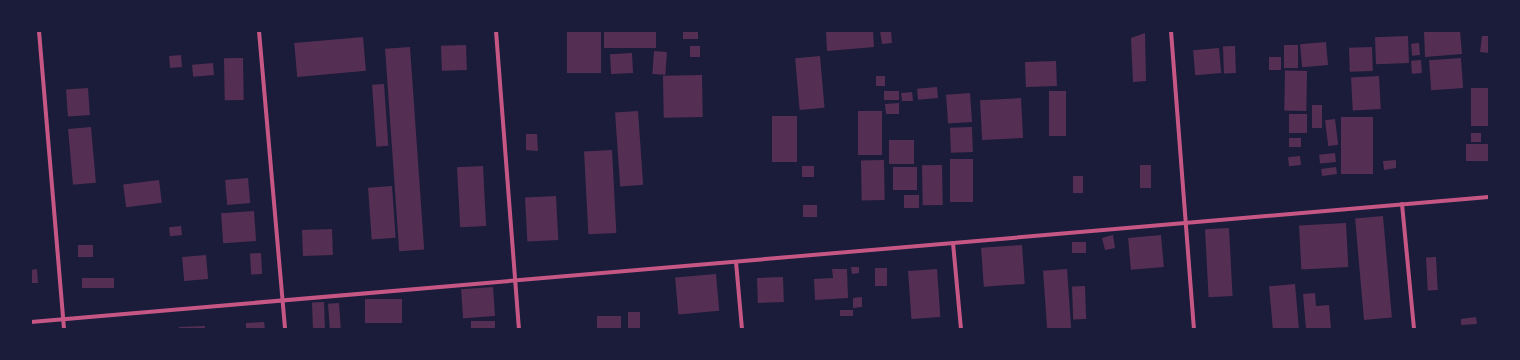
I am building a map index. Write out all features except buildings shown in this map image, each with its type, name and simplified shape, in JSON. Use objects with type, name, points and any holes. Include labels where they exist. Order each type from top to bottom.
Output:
[{"type":"street","points":[[38,31],[64,329]]},
{"type":"street","points":[[260,31],[285,329]]},
{"type":"street","points":[[496,31],[519,329]]},
{"type":"street","points":[[1171,31],[1194,329]]},
{"type":"street","points":[[31,322],[1489,197]]},
{"type":"street","points":[[1402,204],[1414,329]]},
{"type":"street","points":[[953,243],[961,329]]},
{"type":"street","points":[[736,262],[742,329]]}]
